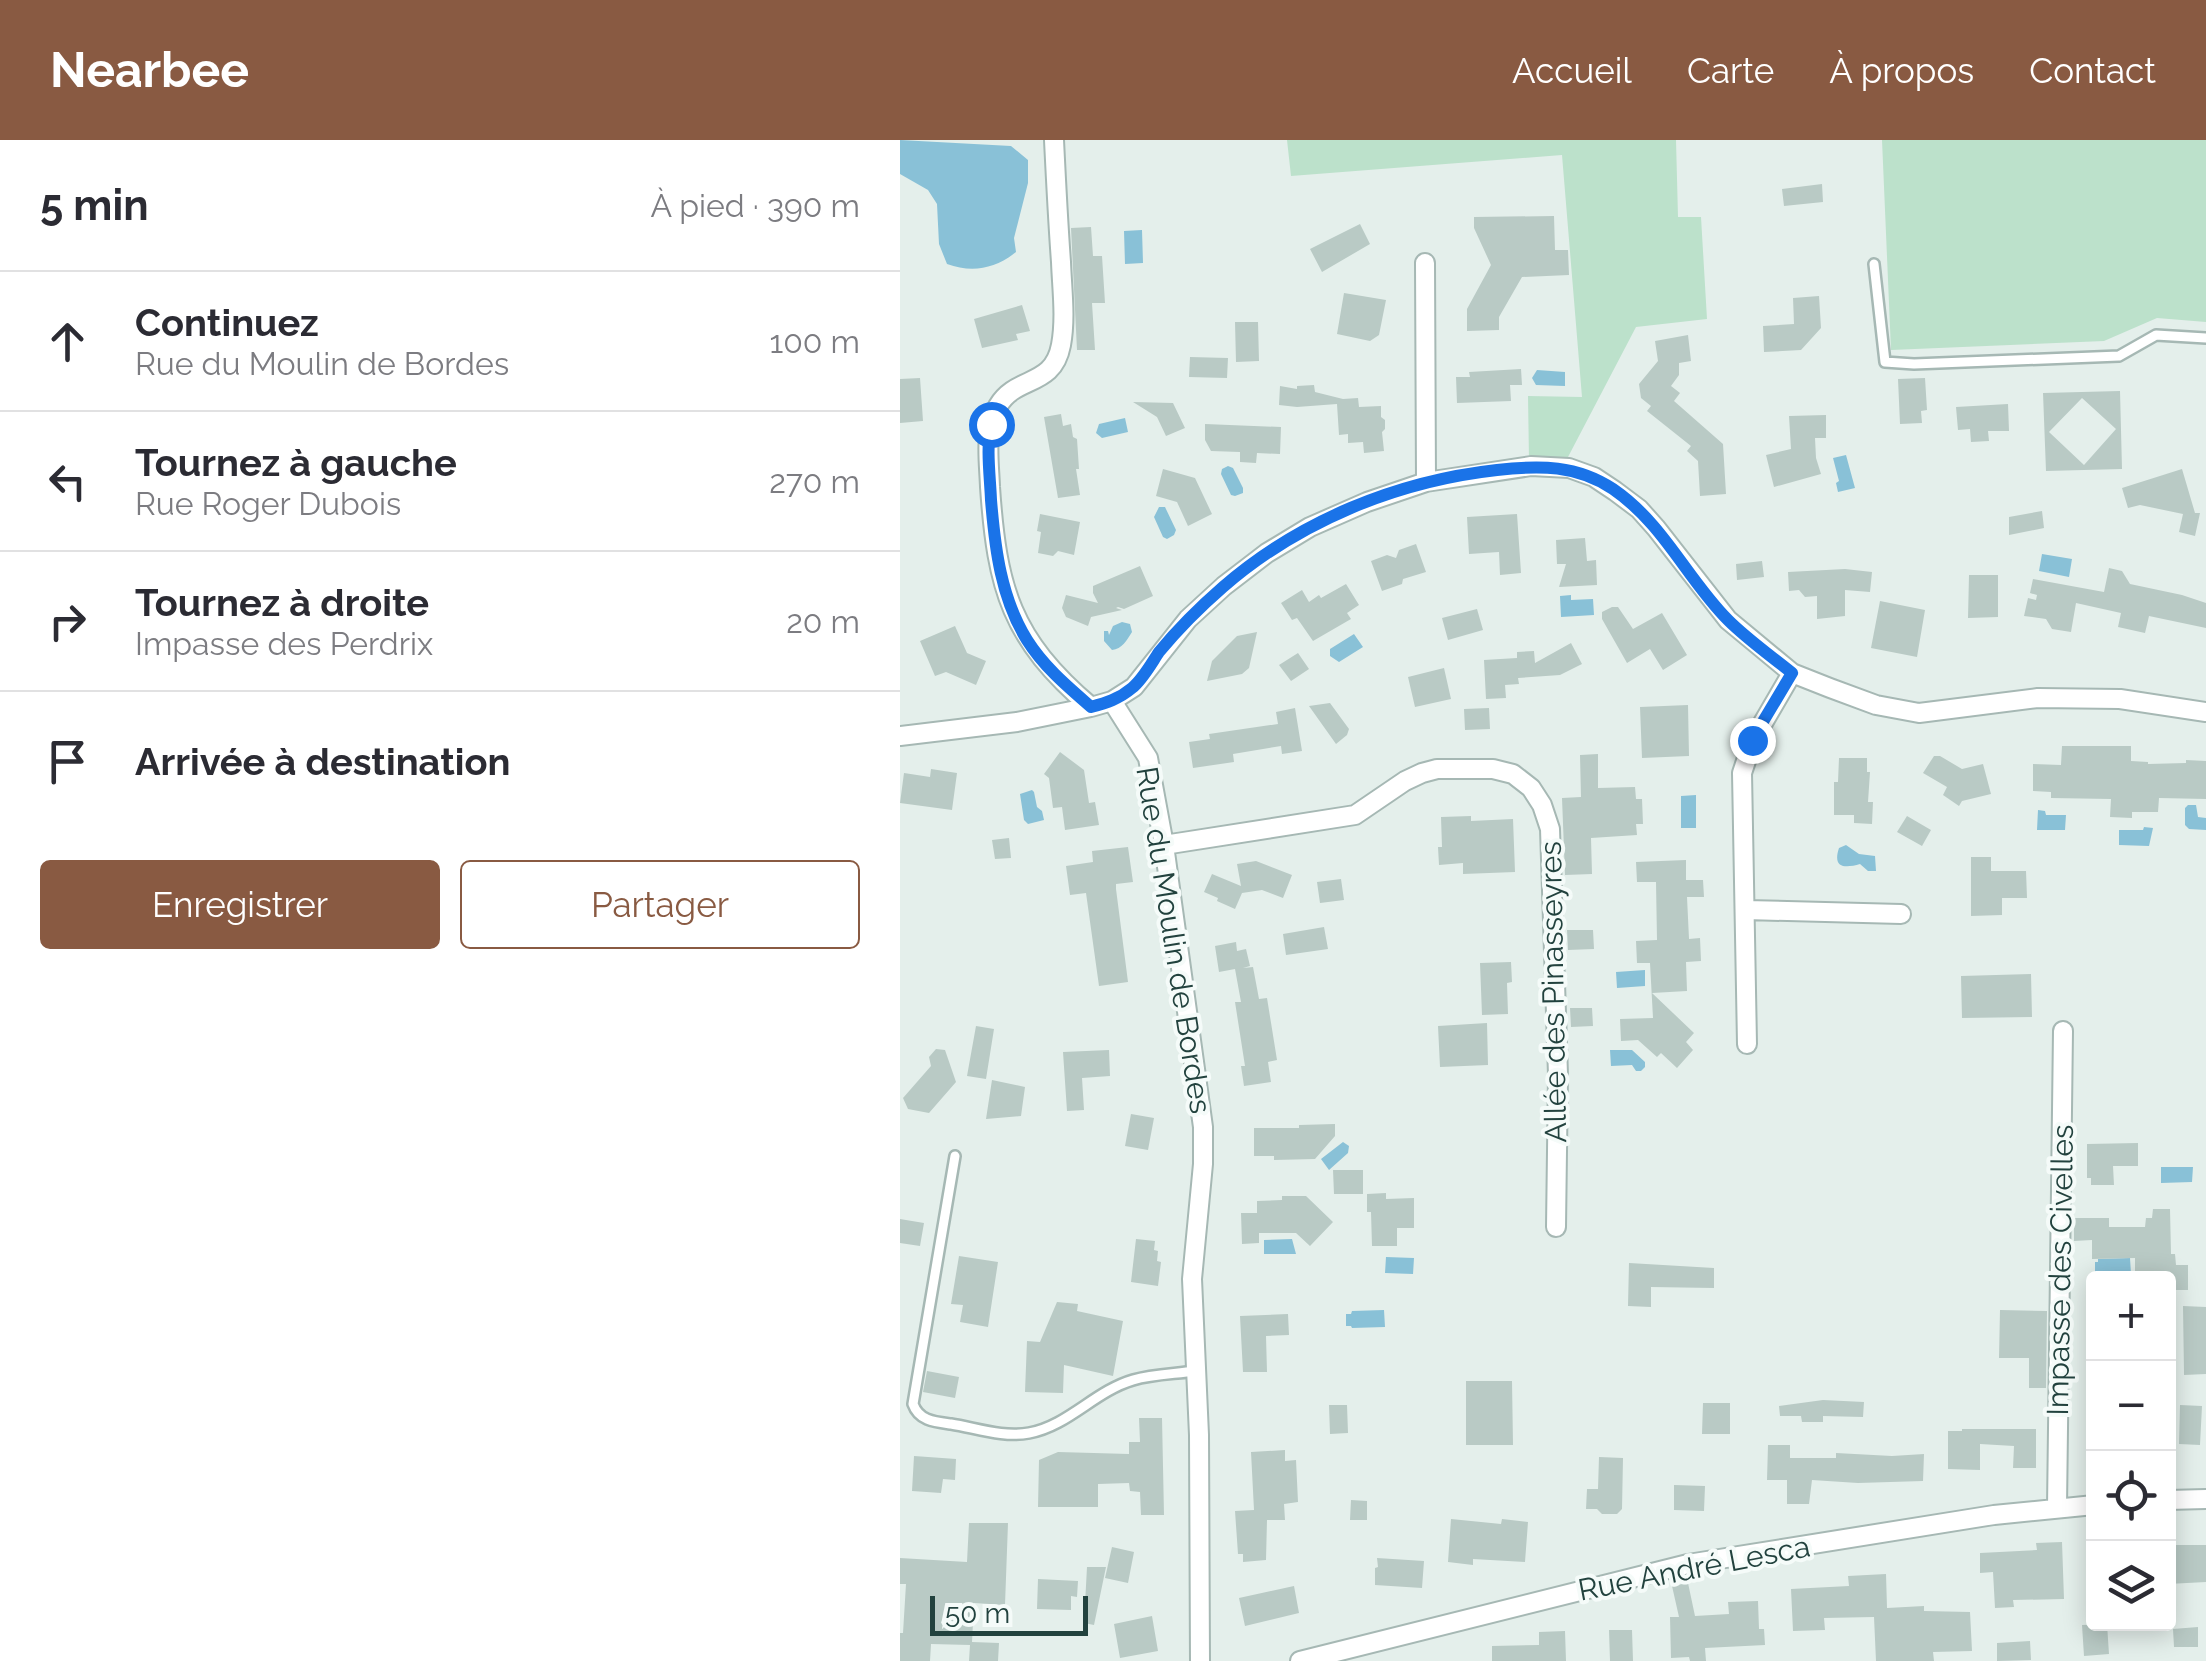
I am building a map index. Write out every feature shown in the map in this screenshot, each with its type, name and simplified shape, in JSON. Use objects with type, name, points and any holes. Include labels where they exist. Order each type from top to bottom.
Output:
[{"type":"street","points":[[1054,140],[1064,313],[1060,348],[1047,373],[1007,394],[997,408],[988,442],[994,535],[1001,577],[1028,641],[1064,685],[1091,707]]},
{"type":"street","points":[[1425,263],[1426,482]]},
{"type":"street","points":[[900,736],[1017,722],[1112,702],[1134,687],[1188,619],[1224,586],[1268,553],[1324,521],[1426,482],[1531,466],[1569,468],[1594,477],[1639,509],[1728,620],[1792,673],[1876,705],[1919,713],[2038,698],[2120,699],[2206,712]]},
{"type":"street","points":[[1747,1044],[1742,773],[1752,740],[1792,673]]},
{"type":"street","name":"Rue du Moulin de Bordes","points":[[1112,702],[1148,758],[1164,844],[1203,1127],[1192,1279],[1199,1434],[1200,1661]]},
{"type":"street","name":"Allée des Pinasseyres","points":[[1164,844],[1354,815],[1405,781],[1437,769],[1494,769],[1513,774],[1530,788],[1542,805],[1550,829],[1558,1075],[1556,1227]]},
{"type":"street","points":[[1746,910],[1901,914]]},
{"type":"street","name":"Impasse des Civelles","points":[[2056,1508],[2063,1032]]},
{"type":"street","points":[[2176,1500],[2206,1500]]},
{"type":"street","name":"Rue André Lesca","points":[[1300,1661],[1688,1564],[1994,1515],[2086,1506]]},
{"type":"lane","points":[[1874,264],[1885,362],[2119,356],[2156,335],[2206,338]]},
{"type":"lane","points":[[955,1156],[913,1404],[916,1412],[928,1420],[1026,1434],[1047,1428],[1108,1390],[1134,1380],[1196,1371]]},
{"type":"green space","points":[[1287,140],[1676,140],[1678,217],[1701,217],[1707,319],[1636,327],[1568,457],[1529,460],[1528,396],[1582,397],[1562,155],[1291,176]]},
{"type":"green space","points":[[1882,140],[2206,140],[2206,322],[2157,318],[2104,341],[1891,350]]},
{"type":"water","points":[[900,140],[1011,146],[1028,160],[1028,183],[1014,238],[1016,252],[983,268],[947,264],[939,244],[937,204],[928,190],[900,174]]},
{"type":"water","points":[[1142,230],[1143,263],[1125,264],[1124,231]]},
{"type":"water","points":[[1537,370],[1565,372],[1565,386],[1536,385],[1532,378]]},
{"type":"water","points":[[1125,418],[1128,432],[1102,438],[1096,433],[1099,424]]},
{"type":"water","points":[[1846,455],[1855,488],[1838,492],[1833,458]]},
{"type":"water","points":[[1228,466],[1233,468],[1243,493],[1231,495],[1221,474]]},
{"type":"water","points":[[1159,507],[1165,507],[1176,530],[1167,539],[1154,517]]},
{"type":"water","points":[[2042,554],[2072,559],[2069,577],[2039,571]]},
{"type":"water","points":[[1571,595],[1571,600],[1593,599],[1594,615],[1561,617],[1560,596]]},
{"type":"water","points":[[1130,624],[1132,632],[1121,646],[1112,650],[1104,641],[1104,631],[1109,635],[1113,626]]},
{"type":"water","points":[[1354,634],[1363,647],[1339,662],[1330,656],[1330,649]]},
{"type":"water","points":[[1032,790],[1044,820],[1028,824],[1020,794]]},
{"type":"water","points":[[1696,795],[1696,828],[1681,828],[1681,796]]},
{"type":"water","points":[[2188,805],[2196,805],[2198,817],[2206,818],[2206,830],[2185,825]]},
{"type":"water","points":[[2038,810],[2046,815],[2066,815],[2065,830],[2037,830]]},
{"type":"water","points":[[2153,828],[2149,846],[2119,845],[2119,830]]},
{"type":"water","points":[[1846,845],[1859,854],[1875,856],[1876,871],[1868,871],[1860,864],[1839,863],[1839,848]]},
{"type":"water","points":[[1645,970],[1645,986],[1617,988],[1616,972]]},
{"type":"water","points":[[1610,1050],[1632,1050],[1645,1062],[1645,1067],[1636,1071],[1632,1065],[1611,1066]]},
{"type":"water","points":[[1343,1142],[1349,1146],[1348,1153],[1329,1170],[1321,1159]]},
{"type":"water","points":[[2161,1167],[2193,1167],[2192,1182],[2161,1183]]},
{"type":"water","points":[[1292,1239],[1296,1254],[1264,1254],[1264,1240]]},
{"type":"water","points":[[1386,1257],[1414,1258],[1413,1274],[1385,1273]]},
{"type":"water","points":[[2130,1258],[2131,1271],[2095,1271],[2098,1259]]},
{"type":"water","points":[[1384,1310],[1385,1327],[1346,1326],[1346,1314],[1352,1311]]},
{"type":"building","points":[[1822,184],[1823,202],[1784,206],[1782,189]]},
{"type":"building","points":[[1554,216],[1555,250],[1568,250],[1569,275],[1522,277],[1499,317],[1499,330],[1467,331],[1467,309],[1491,265],[1474,228],[1474,217]]},
{"type":"building","points":[[1360,224],[1370,244],[1322,272],[1310,249]]},
{"type":"building","points":[[1091,227],[1093,256],[1102,256],[1105,303],[1092,303],[1095,350],[1077,350],[1071,228]]},
{"type":"building","points":[[1344,293],[1386,300],[1379,335],[1370,341],[1337,334]]},
{"type":"building","points":[[1819,296],[1821,328],[1801,350],[1764,352],[1763,326],[1794,324],[1793,298]]},
{"type":"building","points":[[1022,305],[1030,331],[1016,334],[1018,340],[982,348],[974,319]]},
{"type":"building","points":[[1235,322],[1258,322],[1259,361],[1236,362]]},
{"type":"building","points":[[1688,335],[1691,361],[1679,363],[1679,375],[1671,386],[1680,393],[1674,401],[1723,444],[1726,494],[1700,496],[1698,461],[1687,451],[1691,446],[1647,411],[1651,406],[1641,398],[1639,384],[1658,361],[1655,341]]},
{"type":"building","points":[[1190,357],[1228,358],[1227,378],[1189,377]]},
{"type":"building","points":[[1521,369],[1522,385],[1510,385],[1511,401],[1457,403],[1456,377],[1470,377],[1469,372]]},
{"type":"building","points":[[920,378],[923,421],[900,423],[900,379]]},
{"type":"building","points":[[1925,378],[1927,410],[1921,411],[1922,423],[1900,424],[1898,379]]},
{"type":"building","points":[[1314,385],[1315,392],[1343,399],[1358,398],[1359,407],[1381,406],[1381,417],[1385,420],[1384,451],[1364,453],[1363,442],[1348,443],[1348,434],[1339,435],[1337,404],[1279,405],[1280,386],[1297,389]]},
{"type":"building","points":[[2120,391],[2122,469],[2046,471],[2043,393]],"holes":[[[2082,398],[2116,429],[2084,465],[2049,432]]]},
{"type":"building","points":[[1133,402],[1173,403],[1185,428],[1166,436],[1157,417]]},
{"type":"building","points":[[2008,404],[2009,431],[1988,431],[1989,441],[1971,442],[1970,429],[1958,430],[1956,407]]},
{"type":"building","points":[[1061,414],[1063,426],[1071,424],[1077,439],[1080,495],[1058,498],[1044,417]]},
{"type":"building","points":[[1826,415],[1826,438],[1815,438],[1821,474],[1774,487],[1766,455],[1791,449],[1789,416]]},
{"type":"building","points":[[1205,424],[1281,427],[1280,454],[1257,453],[1256,463],[1240,462],[1240,452],[1211,451],[1205,440]]},
{"type":"building","points":[[1163,469],[1195,478],[1212,514],[1188,526],[1177,502],[1156,496]]},
{"type":"building","points":[[2182,469],[2195,513],[2200,513],[2195,536],[2179,532],[2183,514],[2140,505],[2128,508],[2122,488]]},
{"type":"building","points":[[2042,511],[2044,528],[2009,535],[2009,517]]},
{"type":"building","points":[[1040,514],[1080,522],[1074,555],[1058,551],[1053,556],[1038,553]]},
{"type":"building","points":[[1517,514],[1521,573],[1500,575],[1499,552],[1469,554],[1467,517]]},
{"type":"building","points":[[1585,538],[1587,561],[1596,560],[1597,585],[1559,587],[1566,564],[1557,564],[1556,540]]},
{"type":"building","points":[[1416,544],[1426,572],[1382,591],[1371,561],[1387,555],[1396,558],[1399,550]]},
{"type":"building","points":[[1762,561],[1764,577],[1737,580],[1736,564]]},
{"type":"building","points":[[1140,566],[1153,596],[1124,609],[1116,608],[1122,610],[1091,617],[1088,626],[1066,617],[1062,608],[1066,595],[1098,603],[1093,586]]},
{"type":"building","points":[[2109,568],[2122,571],[2130,584],[2206,603],[2206,628],[2149,616],[2145,633],[2118,627],[2121,613],[2076,603],[2071,632],[2052,629],[2046,619],[2024,616],[2028,598],[2036,600],[2037,595],[2030,593],[2033,579],[2104,592]]},
{"type":"building","points":[[1788,572],[1872,572],[1870,592],[1845,590],[1845,616],[1817,619],[1817,596],[1805,597],[1799,590],[1789,591]]},
{"type":"building","points":[[1969,575],[1998,575],[1998,617],[1968,618]]},
{"type":"building","points":[[1346,584],[1359,605],[1347,613],[1351,619],[1313,641],[1281,603],[1302,590],[1309,602]]},
{"type":"building","points":[[1880,601],[1925,610],[1917,657],[1871,648]]},
{"type":"building","points":[[1618,607],[1633,629],[1662,613],[1687,655],[1663,670],[1650,649],[1627,663],[1602,619],[1602,612]]},
{"type":"building","points":[[1477,609],[1483,630],[1448,640],[1442,618]]},
{"type":"building","points":[[955,626],[967,653],[986,661],[976,685],[946,672],[935,676],[920,641]]},
{"type":"building","points":[[1257,632],[1249,668],[1242,674],[1207,681],[1212,661],[1237,636]]},
{"type":"building","points":[[1571,643],[1582,664],[1560,675],[1518,678],[1519,684],[1505,685],[1506,698],[1486,699],[1484,660],[1517,658],[1517,652],[1534,651],[1535,663]]},
{"type":"building","points":[[1298,653],[1309,669],[1291,681],[1279,665]]},
{"type":"building","points":[[1444,668],[1451,699],[1415,707],[1408,677]]},
{"type":"building","points":[[1330,703],[1349,729],[1336,744],[1309,706]]},
{"type":"building","points":[[1688,705],[1689,756],[1642,758],[1640,707]]},
{"type":"building","points":[[1295,708],[1302,751],[1282,754],[1281,746],[1233,754],[1234,762],[1193,768],[1189,742],[1210,739],[1209,734],[1278,724],[1276,712]]},
{"type":"building","points":[[1489,708],[1490,729],[1465,730],[1464,709]]},
{"type":"building","points":[[2062,746],[2131,746],[2131,761],[2148,764],[2206,761],[2206,799],[2159,798],[2158,812],[2132,812],[2132,818],[2110,817],[2111,799],[2051,798],[2051,792],[2033,791],[2033,764],[2061,765]]},
{"type":"building","points":[[1060,752],[1084,770],[1089,803],[1095,802],[1099,825],[1065,830],[1062,807],[1053,808],[1049,778],[1044,774]]},
{"type":"building","points":[[1598,754],[1598,788],[1635,787],[1636,799],[1642,799],[1643,824],[1636,824],[1637,835],[1591,838],[1592,874],[1565,875],[1562,798],[1581,797],[1580,755]]},
{"type":"building","points":[[1934,756],[1962,769],[1983,764],[1991,794],[1962,801],[1959,806],[1943,795],[1947,787],[1923,773]]},
{"type":"building","points":[[1839,758],[1867,758],[1872,824],[1854,823],[1854,815],[1834,815]]},
{"type":"building","points":[[931,769],[957,773],[952,810],[900,803],[904,773],[930,777]]},
{"type":"building","points":[[1471,816],[1471,821],[1513,819],[1515,872],[1463,874],[1463,863],[1439,865],[1441,817]]},
{"type":"building","points":[[1907,816],[1931,830],[1922,846],[1897,832]]},
{"type":"building","points":[[1009,838],[1011,858],[995,859],[992,840]]},
{"type":"building","points":[[1128,847],[1133,882],[1116,884],[1116,889],[1128,982],[1099,986],[1086,893],[1070,895],[1066,866],[1093,862],[1092,851]]},
{"type":"building","points":[[1971,857],[1991,857],[1991,871],[2026,871],[2027,898],[2002,898],[2002,915],[1971,916]]},
{"type":"building","points":[[1686,860],[1686,880],[1703,880],[1704,897],[1687,897],[1689,939],[1700,938],[1701,961],[1686,962],[1687,991],[1652,993],[1694,1033],[1686,1042],[1693,1050],[1677,1068],[1638,1040],[1621,1041],[1620,1019],[1653,1018],[1650,963],[1637,963],[1636,941],[1657,940],[1656,882],[1637,882],[1636,862]]},
{"type":"building","points":[[1256,861],[1292,875],[1283,898],[1262,890],[1242,893],[1235,909],[1204,892],[1212,874],[1241,886],[1237,864]]},
{"type":"building","points":[[1341,879],[1344,900],[1320,903],[1317,882]]},
{"type":"building","points":[[1324,927],[1328,949],[1286,955],[1283,934]]},
{"type":"building","points":[[1567,930],[1593,930],[1594,949],[1568,950]]},
{"type":"building","points":[[1236,942],[1237,951],[1246,949],[1250,966],[1243,968],[1253,967],[1259,999],[1267,998],[1277,1060],[1268,1062],[1271,1082],[1244,1086],[1241,1066],[1245,1066],[1235,1002],[1241,1002],[1235,969],[1219,972],[1215,946]]},
{"type":"building","points":[[1511,962],[1508,1014],[1482,1015],[1480,963]]},
{"type":"building","points":[[2031,974],[2032,1017],[1962,1018],[1961,976]]},
{"type":"building","points":[[1570,1008],[1592,1008],[1593,1026],[1571,1027]]},
{"type":"building","points":[[1487,1023],[1488,1065],[1440,1067],[1438,1026]]},
{"type":"building","points":[[976,1026],[994,1029],[986,1079],[967,1076]]},
{"type":"building","points":[[936,1049],[945,1050],[956,1082],[929,1113],[908,1109],[903,1098],[931,1066],[929,1057]]},
{"type":"building","points":[[1109,1050],[1110,1076],[1082,1078],[1084,1110],[1067,1111],[1063,1052]]},
{"type":"building","points":[[992,1080],[1025,1087],[1021,1116],[986,1119]]},
{"type":"building","points":[[1131,1114],[1154,1118],[1148,1150],[1125,1146]]},
{"type":"building","points":[[1335,1124],[1335,1136],[1315,1159],[1274,1160],[1274,1156],[1254,1156],[1254,1128]]},
{"type":"building","points":[[2138,1143],[2138,1166],[2113,1166],[2114,1185],[2091,1185],[2091,1178],[2087,1178],[2087,1144]]},
{"type":"building","points":[[1333,1170],[1363,1170],[1363,1194],[1334,1194]]},
{"type":"building","points":[[1386,1193],[1386,1199],[1414,1198],[1414,1228],[1397,1228],[1397,1246],[1372,1246],[1367,1194]]},
{"type":"building","points":[[1282,1196],[1306,1196],[1333,1222],[1310,1246],[1296,1233],[1259,1233],[1259,1243],[1242,1244],[1241,1213],[1257,1213],[1257,1201],[1282,1200]]},
{"type":"building","points":[[2153,1209],[2170,1209],[2171,1254],[2175,1254],[2176,1265],[2188,1265],[2188,1290],[2176,1290],[2176,1271],[2135,1271],[2135,1258],[2092,1259],[2092,1240],[2074,1241],[2074,1218],[2109,1218],[2109,1227],[2145,1227],[2146,1218],[2152,1218]]},
{"type":"building","points":[[900,1219],[924,1223],[920,1246],[900,1243]]},
{"type":"building","points":[[1136,1239],[1155,1241],[1157,1261],[1161,1262],[1158,1286],[1131,1282]]},
{"type":"building","points":[[959,1256],[998,1262],[988,1327],[960,1322],[963,1305],[951,1304]]},
{"type":"building","points":[[1629,1263],[1714,1268],[1714,1288],[1651,1287],[1651,1307],[1628,1306]]},
{"type":"building","points":[[1057,1302],[1078,1304],[1077,1311],[1123,1321],[1113,1376],[1064,1365],[1063,1393],[1025,1392],[1027,1341],[1040,1342]]},
{"type":"building","points":[[2183,1306],[2206,1307],[2206,1374],[2184,1375]]},
{"type":"building","points":[[2000,1310],[2047,1311],[2046,1388],[2029,1388],[2029,1358],[1999,1358]]},
{"type":"building","points":[[1288,1314],[1289,1335],[1266,1336],[1267,1372],[1243,1372],[1240,1316]]},
{"type":"building","points":[[927,1371],[959,1377],[955,1398],[923,1392]]},
{"type":"building","points":[[1466,1381],[1512,1381],[1513,1445],[1466,1445]]},
{"type":"building","points":[[1823,1400],[1864,1402],[1863,1417],[1823,1416],[1823,1422],[1802,1422],[1801,1416],[1780,1416],[1779,1406]]},
{"type":"building","points":[[1703,1403],[1730,1403],[1730,1434],[1702,1434]]},
{"type":"building","points":[[1329,1405],[1347,1405],[1348,1433],[1330,1434]]},
{"type":"building","points":[[2180,1405],[2202,1406],[2200,1445],[2179,1444]]},
{"type":"building","points":[[1139,1418],[1162,1418],[1164,1515],[1141,1515],[1140,1492],[1130,1491],[1129,1483],[1098,1484],[1098,1507],[1038,1507],[1039,1460],[1058,1452],[1129,1454],[1129,1442],[1140,1442]]},
{"type":"building","points":[[2036,1429],[2036,1468],[2013,1468],[2014,1446],[1980,1444],[1980,1470],[1948,1469],[1948,1431]]},
{"type":"building","points":[[1768,1445],[1790,1445],[1790,1458],[1836,1458],[1836,1453],[1924,1454],[1923,1481],[1812,1480],[1809,1504],[1787,1504],[1787,1480],[1767,1480]]},
{"type":"building","points":[[1285,1450],[1285,1461],[1296,1460],[1298,1502],[1284,1504],[1285,1520],[1267,1520],[1266,1560],[1243,1562],[1243,1554],[1238,1554],[1235,1511],[1254,1510],[1251,1452]]},
{"type":"building","points":[[914,1456],[956,1459],[955,1480],[943,1479],[941,1493],[912,1491]]},
{"type":"building","points":[[1599,1457],[1623,1458],[1622,1509],[1617,1514],[1586,1509],[1587,1489],[1598,1489]]},
{"type":"building","points":[[1674,1485],[1705,1486],[1704,1511],[1674,1510]]},
{"type":"building","points":[[1351,1500],[1367,1501],[1367,1520],[1350,1520]]},
{"type":"building","points":[[1451,1519],[1501,1524],[1502,1519],[1528,1522],[1525,1562],[1448,1562]]},
{"type":"building","points":[[969,1523],[1008,1523],[1005,1605],[974,1603],[972,1642],[999,1643],[998,1661],[969,1661],[970,1645],[931,1644],[930,1661],[900,1661],[906,1584],[900,1584],[900,1558],[967,1562]]},
{"type":"building","points":[[2062,1542],[2064,1599],[2013,1600],[2014,1607],[1995,1608],[1993,1572],[1980,1573],[1980,1553],[2037,1550],[2036,1543]]},
{"type":"building","points":[[2176,1545],[2206,1545],[2206,1582],[2176,1584]]},
{"type":"building","points":[[1112,1547],[1134,1552],[1128,1583],[1105,1578]]},
{"type":"building","points":[[1377,1558],[1424,1561],[1422,1588],[1375,1585]]},
{"type":"building","points":[[1087,1567],[1106,1567],[1094,1625],[1084,1623]]},
{"type":"building","points":[[1886,1574],[1887,1608],[1924,1606],[1924,1611],[1970,1612],[1972,1651],[1933,1652],[1934,1661],[1876,1661],[1874,1617],[1824,1618],[1825,1630],[1793,1631],[1791,1589],[1849,1586],[1848,1576]]},
{"type":"building","points":[[1038,1579],[1078,1581],[1077,1597],[1071,1596],[1071,1610],[1037,1609]]},
{"type":"building","points":[[1688,1583],[1695,1616],[1729,1614],[1728,1602],[1758,1601],[1759,1629],[1764,1629],[1765,1645],[1705,1648],[1706,1661],[1671,1658],[1670,1617],[1679,1617],[1672,1586]]},
{"type":"building","points":[[1294,1586],[1299,1613],[1245,1626],[1239,1598]]},
{"type":"building","points":[[1152,1616],[1158,1651],[1120,1658],[1114,1624]]},
{"type":"building","points":[[2082,1625],[2086,1625],[2086,1631],[2107,1631],[2109,1654],[2084,1656]]},
{"type":"building","points":[[2198,1627],[2198,1647],[2174,1647],[2176,1629]]},
{"type":"building","points":[[1609,1630],[1632,1630],[1633,1661],[1610,1661]]},
{"type":"building","points":[[1565,1631],[1566,1661],[1492,1661],[1492,1646],[1539,1645],[1539,1632]]},
{"type":"building","points":[[2030,1641],[2031,1660],[1997,1661],[1997,1643]]},
{"type":"route","points":[[991,424],[988,442],[994,535],[1001,577],[1028,641],[1064,685],[1091,707],[1112,702],[1134,687],[1188,619],[1224,586],[1310,527],[1426,482],[1531,466],[1569,468],[1594,477],[1639,509],[1728,620],[1792,673],[1752,740]]}]
